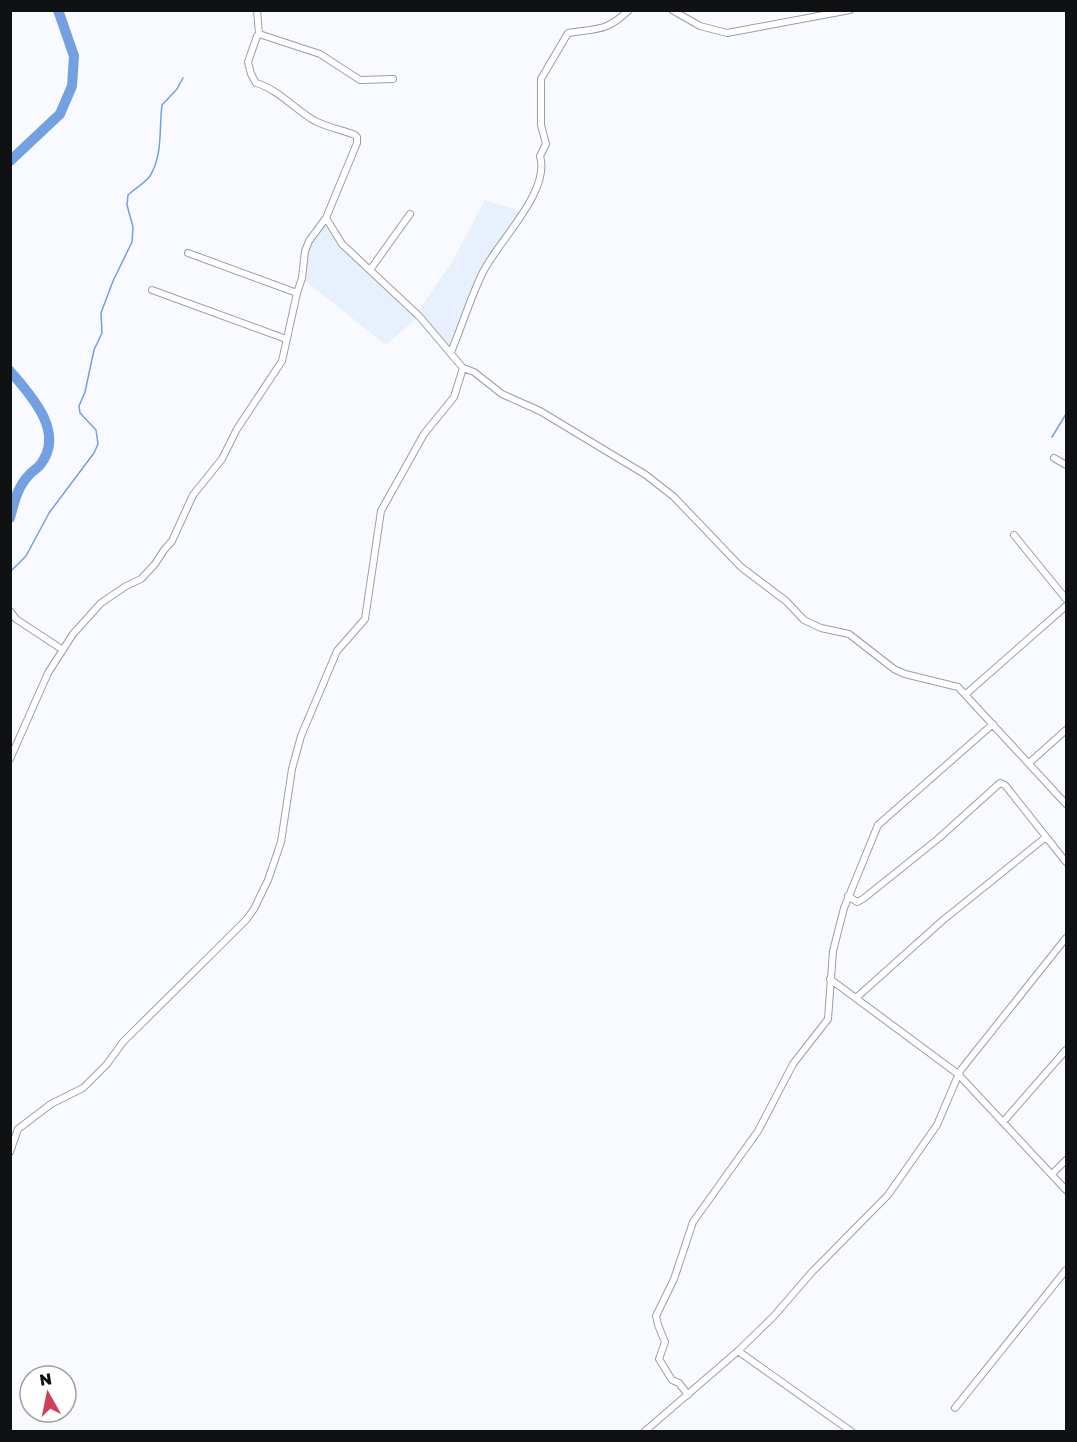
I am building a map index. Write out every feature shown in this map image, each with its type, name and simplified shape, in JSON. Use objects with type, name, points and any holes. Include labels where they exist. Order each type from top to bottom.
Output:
[{"type":"street","points":[[10,759],[48,673],[72,634],[96,608],[149,572],[172,541],[193,495],[222,459],[237,429],[282,361],[309,241],[326,218],[357,143],[357,137],[316,122],[291,106],[267,86],[256,83],[248,69],[248,62],[259,34],[257,10]]},
{"type":"street","points":[[451,352],[483,272],[527,207],[543,167],[540,156],[546,144],[541,125],[541,79],[568,33],[585,32],[604,27],[622,18],[629,10]]},
{"type":"street","points":[[672,10],[700,26],[727,33],[850,10]]},
{"type":"street","points":[[259,34],[320,54],[360,80],[393,79]]},
{"type":"street","points":[[370,270],[410,214]]},
{"type":"street","points":[[326,218],[342,244],[419,316],[463,368],[474,372],[502,394],[540,411],[578,433],[655,482],[674,497],[741,567],[786,601],[804,621],[849,634],[894,669],[905,674],[958,687],[1066,804]]},
{"type":"street","points":[[188,253],[297,293]]},
{"type":"street","points":[[152,290],[286,339]]},
{"type":"street","points":[[10,1152],[18,1129],[51,1104],[83,1088],[107,1065],[123,1042],[246,920],[254,909],[268,880],[281,842],[292,769],[301,736],[337,651],[365,619],[381,511],[424,434],[454,397],[463,368]]},
{"type":"street","points":[[1054,458],[1066,465]]},
{"type":"street","points":[[1014,535],[1066,599]]},
{"type":"street","points":[[966,694],[1066,606]]},
{"type":"street","points":[[10,611],[16,619],[63,650]]},
{"type":"street","points":[[688,1395],[679,1383],[672,1380],[659,1359],[665,1342],[656,1316],[674,1279],[693,1222],[758,1131],[793,1064],[828,1019],[833,951],[849,896],[878,825],[993,724]]},
{"type":"street","points":[[1029,763],[1066,730]]},
{"type":"street","points":[[849,896],[857,902],[863,899],[939,838],[1000,783],[1005,784],[1066,862]]},
{"type":"street","points":[[856,998],[942,921],[1046,837]]},
{"type":"street","points":[[644,1431],[738,1352],[888,1195],[937,1125],[958,1074],[1066,938]]},
{"type":"street","points":[[830,979],[958,1074],[1066,1190]]},
{"type":"street","points":[[1003,1122],[1066,1050]]},
{"type":"street","points":[[1052,1174],[1066,1160]]},
{"type":"street","points":[[955,1408],[1066,1270]]},
{"type":"street","points":[[738,1352],[852,1431]]},
{"type":"shaded area","points":[[485,200],[523,212],[483,272],[451,352],[419,316],[386,345],[302,278],[305,251],[326,218],[332,230],[417,313],[452,262]]},
{"type":"waterway","points":[[10,161],[60,114],[72,86],[74,56],[58,10]]},
{"type":"waterway","points":[[10,572],[26,556],[49,513],[94,453],[98,444],[96,430],[80,413],[79,406],[85,392],[94,350],[102,333],[101,313],[113,281],[132,242],[133,227],[127,205],[128,195],[148,179],[154,168],[159,150],[162,105],[177,89],[183,78]]},
{"type":"waterway","points":[[10,371],[43,415],[49,440],[47,453],[40,465],[25,479],[19,489],[10,518]]},
{"type":"waterway","points":[[1052,437],[1066,414]]}]
